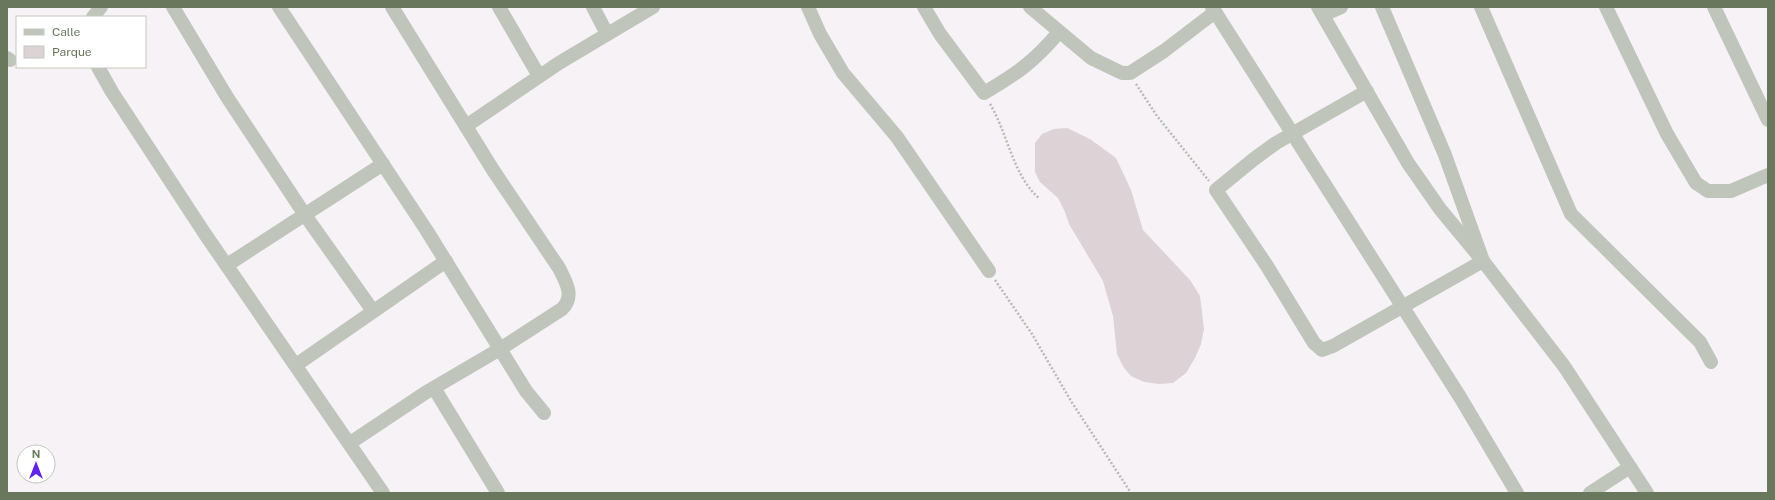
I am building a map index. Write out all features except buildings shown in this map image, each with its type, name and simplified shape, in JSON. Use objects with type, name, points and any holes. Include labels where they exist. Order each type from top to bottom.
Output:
[{"type":"street","points":[[94,16],[101,7]]},
{"type":"street","points":[[173,7],[223,91],[305,215],[373,311]]},
{"type":"street","points":[[279,7],[446,261],[526,391],[544,413]]},
{"type":"street","points":[[350,443],[434,388],[500,349],[562,309],[567,304],[570,296],[568,285],[559,268],[466,126],[392,7]]},
{"type":"street","points":[[499,7],[539,76]]},
{"type":"street","points":[[593,7],[607,34]]},
{"type":"street","points":[[466,126],[539,76],[653,7]]},
{"type":"street","points":[[808,7],[820,34],[843,73],[897,137],[989,271]]},
{"type":"street","points":[[924,7],[940,34],[984,94],[1027,66],[1043,52],[1059,32]]},
{"type":"street","points":[[1030,7],[1091,58],[1122,73],[1130,73],[1164,51],[1213,9],[1460,397],[1517,493]]},
{"type":"street","points":[[1341,7],[1320,11],[1408,163],[1440,209],[1483,261],[1564,366],[1647,493]]},
{"type":"street","points":[[1382,7],[1445,155],[1483,261]]},
{"type":"street","points":[[1481,7],[1570,214],[1700,342],[1711,362]]},
{"type":"street","points":[[1606,7],[1667,134],[1696,183],[1708,191],[1731,191],[1768,175]]},
{"type":"street","points":[[1714,7],[1768,120]]},
{"type":"street","points":[[99,68],[116,98],[227,265],[384,493]]},
{"type":"street","points":[[1366,91],[1292,133],[1254,159],[1216,190],[1267,266],[1318,348],[1326,350],[1483,261]]},
{"type":"street","points":[[227,265],[383,164]]},
{"type":"street","points":[[296,365],[446,261]]},
{"type":"street","points":[[434,388],[498,493]]},
{"type":"street","points":[[1590,493],[1630,468]]},
{"type":"path","points":[[1130,73],[1157,116],[1216,190]]},
{"type":"path","points":[[984,94],[1004,132],[1022,178],[1030,190],[1039,198]]},
{"type":"path","points":[[989,271],[1032,334],[1071,402],[1131,493]]},
{"type":"green space","points":[[1067,128],[1090,139],[1116,158],[1131,190],[1143,230],[1190,280],[1200,296],[1204,329],[1201,344],[1186,373],[1173,383],[1159,384],[1144,382],[1131,376],[1124,368],[1117,354],[1113,316],[1103,281],[1069,224],[1058,198],[1040,182],[1035,172],[1035,143],[1042,134],[1054,129]]}]
